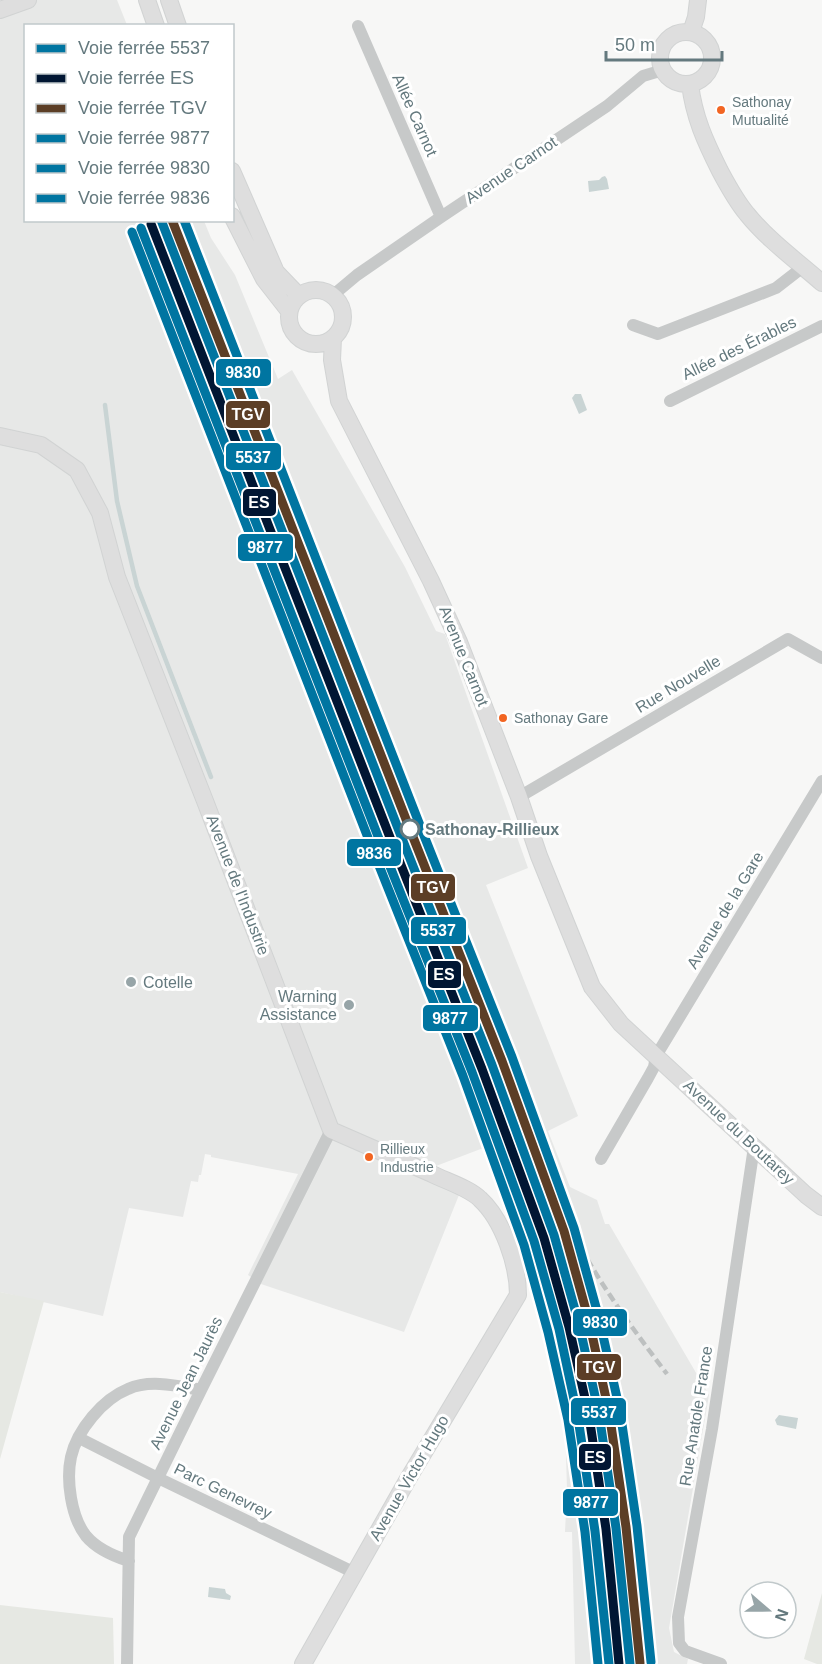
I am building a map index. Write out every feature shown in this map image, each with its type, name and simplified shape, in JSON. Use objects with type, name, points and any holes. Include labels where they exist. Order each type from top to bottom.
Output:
[{"type":"street","points":[[0,10],[28,0]]},
{"type":"street","points":[[147,0],[155,24]]},
{"type":"street","points":[[169,0],[177,24]]},
{"type":"street","points":[[691,32],[698,0]]},
{"type":"street","name":"Allée Carnot","points":[[358,26],[441,217]]},
{"type":"street","points":[[691,32],[706,41],[711,50],[711,67],[697,82],[682,84],[668,77],[660,62],[660,54],[668,39],[675,34],[691,32]]},
{"type":"street","name":"Avenue Carnot","points":[[332,296],[357,275],[608,105],[643,76],[663,70]]},
{"type":"street","points":[[690,84],[701,131],[734,198],[764,232],[822,283]]},
{"type":"street","points":[[234,176],[276,272],[299,296]]},
{"type":"street","points":[[234,220],[264,279],[289,312]]},
{"type":"street","points":[[633,325],[658,334],[776,288],[803,267]]},
{"type":"street","points":[[315,290],[332,296],[338,302],[343,317],[338,332],[333,338],[327,342],[315,344],[307,343],[294,334],[289,312],[299,296],[315,290]]},
{"type":"street","name":"Allée des Érables","points":[[670,401],[822,326]]},
{"type":"street","name":"Avenue Carnot","points":[[333,338],[332,360],[339,401],[422,562],[459,642],[519,797],[539,856],[592,987],[621,1024],[656,1056]]},
{"type":"street","name":"Avenue Carnot","points":[[315,344],[335,380]]},
{"type":"street","name":"Avenue de l'Industrie","points":[[0,436],[41,445],[77,470],[100,513],[117,577],[206,801],[331,1130]]},
{"type":"street","name":"Rue Nouvelle","points":[[519,797],[788,639],[822,658]]},
{"type":"street","name":"Avenue de la Gare","points":[[601,1159],[654,1068],[656,1056],[822,781]]},
{"type":"street","name":"Avenue du Boutarey","points":[[656,1056],[822,1207]]},
{"type":"street","name":"Avenue Victor Hugo","points":[[303,1664],[408,1479],[518,1295],[515,1263],[496,1218],[480,1198],[455,1184],[331,1130]]},
{"type":"street","name":"Avenue Jean Jaurès","points":[[127,1664],[129,1537],[331,1130]]},
{"type":"street","name":"Rue Anatole France","points":[[721,1664],[685,1651],[679,1643],[678,1617],[712,1429],[754,1147]]},
{"type":"street","points":[[807,1195],[822,1187]]},
{"type":"street","points":[[129,1561],[98,1547],[86,1535],[77,1520],[72,1503],[71,1456],[88,1421],[98,1410],[128,1388],[162,1384],[201,1390]]},
{"type":"street","name":"Parc Genevrey","points":[[79,1438],[355,1573]]},
{"type":"shaded area","points":[[0,0],[117,0],[127,24],[24,24],[24,222],[204,222],[211,238],[235,275],[278,379],[292,370],[405,567],[436,631],[445,634],[528,868],[486,885],[578,1116],[548,1131],[570,1187],[597,1200],[605,1224],[609,1224],[709,1395],[669,1628],[674,1652],[688,1659],[687,1664],[575,1664],[572,1532],[565,1532],[567,1490],[564,1388],[560,1385],[553,1293],[550,1279],[540,1270],[507,1156],[504,1157],[499,1142],[436,1166],[430,1182],[459,1195],[404,1332],[261,1284],[248,1275],[298,1174],[205,1154],[198,1182],[191,1181],[183,1217],[129,1208],[103,1316],[0,1292]]},
{"type":"shaded area","points":[[605,176],[609,189],[589,192],[588,181],[599,180]]},
{"type":"shaded area","points":[[575,394],[581,394],[587,410],[579,414],[572,398]]},
{"type":"shaded area","points":[[0,1292],[44,1301],[0,1459]]},
{"type":"shaded area","points":[[779,1415],[798,1418],[796,1429],[777,1425],[775,1420]]},
{"type":"shaded area","points":[[209,1587],[225,1589],[226,1593],[231,1596],[230,1600],[208,1597]]},
{"type":"shaded area","points":[[822,1593],[822,1664],[817,1664],[804,1659]]},
{"type":"shaded area","points":[[0,1605],[113,1618],[114,1664],[0,1664]]},
{"type":"waterway","points":[[105,405],[117,501],[137,586],[211,777]]},
{"type":"railway","points":[[535,1135],[557,1198],[578,1243],[615,1302],[667,1374]]},
{"type":"rail line","name":"5537","points":[[162,222],[492,1065],[554,1235],[579,1324],[599,1414],[616,1528],[630,1664]]},
{"type":"rail line","name":"TGV","points":[[173,222],[502,1061],[564,1231],[589,1321],[609,1412],[626,1527],[640,1663]]},
{"type":"rail line","name":"9830","points":[[185,222],[512,1057],[574,1228],[599,1318],[620,1411],[637,1526],[651,1662]]},
{"type":"rail line","name":"ES","points":[[151,224],[482,1069],[544,1238],[569,1327],[589,1416],[606,1529],[619,1664]]},
{"type":"rail line","name":"9877","points":[[141,228],[472,1072],[534,1241],[559,1329],[578,1418],[595,1531],[609,1664]]},
{"type":"rail line","name":"9836","points":[[132,232],[463,1076],[524,1245],[548,1332],[568,1420],[585,1532],[598,1664]]},
{"type":"place","name":"Sathonay Mutualité","points":[[721,110]]},
{"type":"place","name":"Sathonay Gare","points":[[503,718]]},
{"type":"place","name":"Sathonay-Rillieux","points":[[410,829]]},
{"type":"place","name":"Cotelle","points":[[131,982]]},
{"type":"place","name":"Warning Assistance","points":[[349,1005]]},
{"type":"place","name":"Rillieux Industrie","points":[[369,1157]]}]
